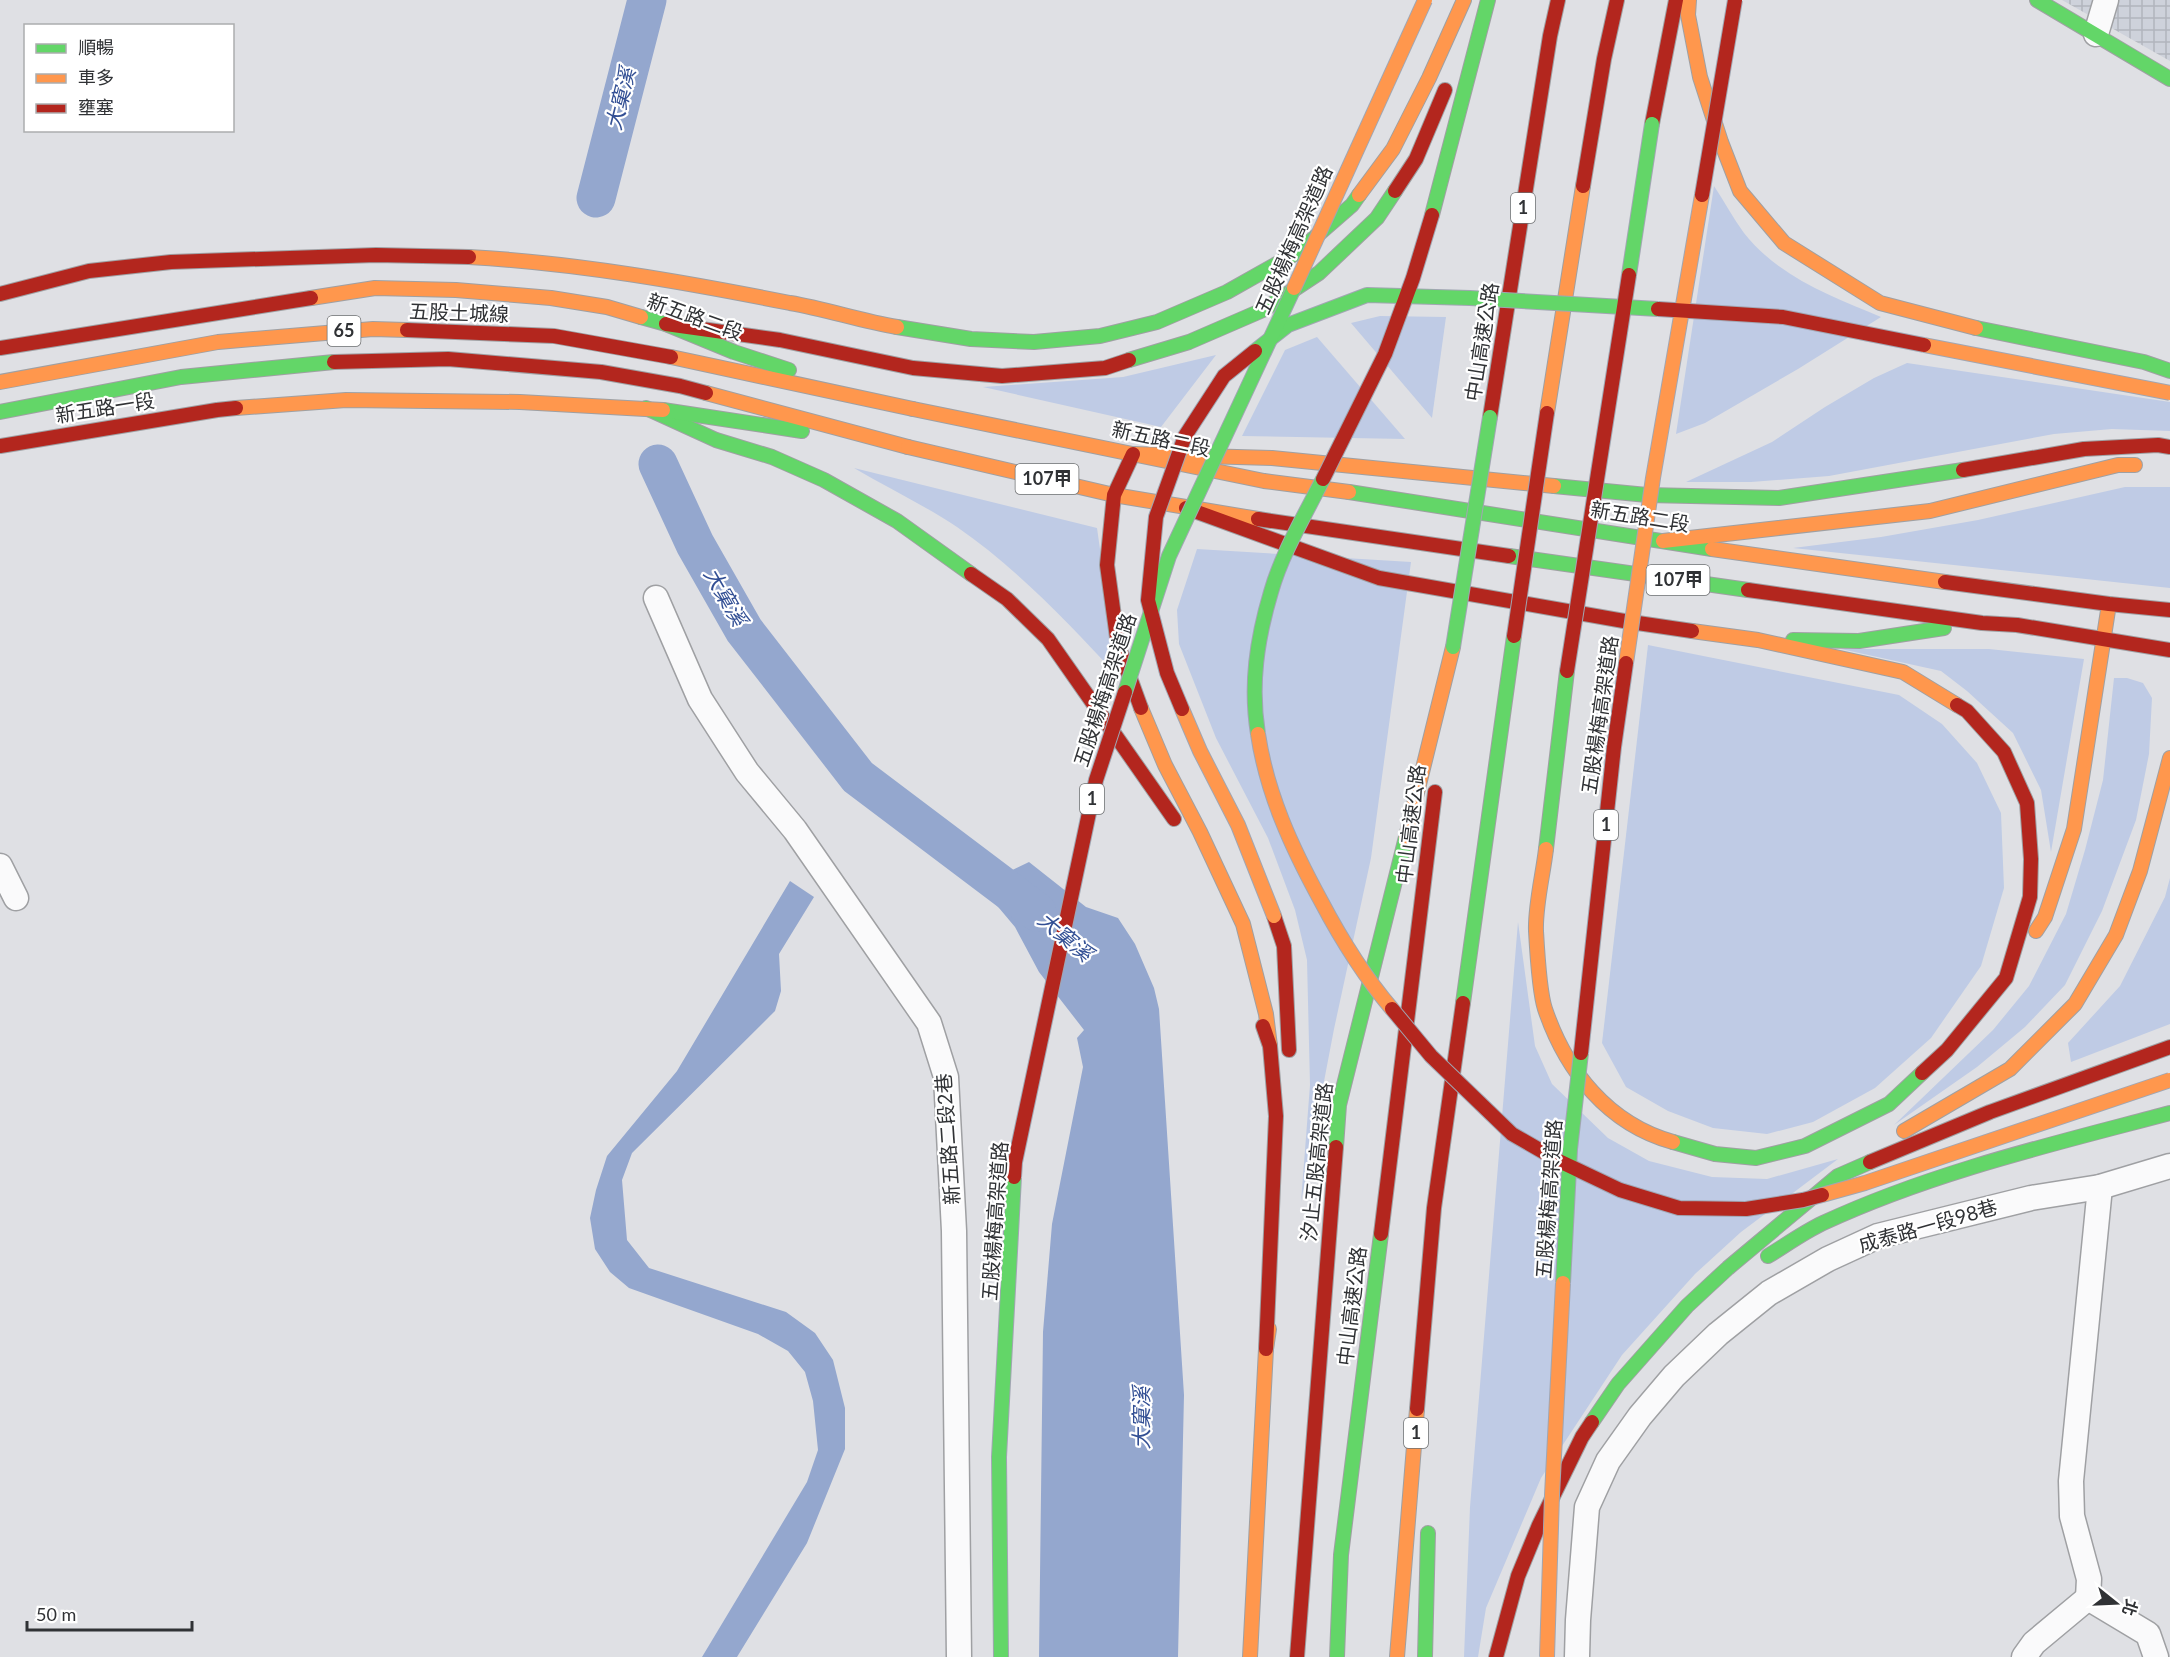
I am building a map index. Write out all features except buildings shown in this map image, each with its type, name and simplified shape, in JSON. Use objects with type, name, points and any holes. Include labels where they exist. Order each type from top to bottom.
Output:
[{"type":"main road","name":"五股楊梅高架道路","points":[[1001,1657],[999,1457],[1015,1162],[1096,780],[1169,556],[1247,392],[1425,0]]},
{"type":"main road","points":[[0,294],[89,271],[171,262],[376,255],[446,256],[524,260],[666,280],[793,303],[885,325],[971,339],[1034,342],[1100,336],[1157,322],[1227,292],[1298,252],[1352,205],[1393,148],[1429,78],[1464,0]]},
{"type":"main road","points":[[1464,33],[1475,0]]},
{"type":"main road","points":[[1488,0],[1432,216],[1413,278],[1385,354],[1291,543],[1270,591],[1254,672],[1254,710],[1261,755],[1275,802],[1293,849],[1341,938],[1383,999],[1431,1056],[1512,1134],[1559,1161],[1620,1190],[1679,1208],[1746,1209],[1803,1200],[1865,1183],[2170,1080]]},
{"type":"main road","name":"中山高速公路","points":[[1337,1657],[1341,1555],[1453,647],[1546,59],[1558,0]]},
{"type":"main road","name":"1","points":[[1397,1657],[1434,1208],[1538,464],[1604,58],[1617,0]]},
{"type":"main road","points":[[1676,0],[1652,123],[1567,671],[1536,930],[1544,1007],[1568,1062],[1593,1092],[1618,1117],[1655,1137],[1714,1154],[1756,1158],[1805,1146],[1889,1104],[1947,1050],[2006,978],[2045,917],[2074,829],[2109,604]]},
{"type":"main road","points":[[1689,0],[1689,15],[1700,77],[1740,191],[1784,243],[1881,303],[1957,324],[2144,362],[2170,371]]},
{"type":"main road","name":"五股楊梅高架道路","points":[[1547,1657],[1552,1495],[1570,1149],[1614,747],[1653,478],[1735,0]]},
{"type":"main road","points":[[2037,0],[2170,79]]},
{"type":"main road","points":[[666,324],[780,340],[913,368],[1002,376],[1105,368],[1189,342],[1263,310],[1310,279],[1377,218],[1416,159],[1450,78]]},
{"type":"main road","name":"新五路二段","points":[[0,348],[375,288],[456,290],[551,298],[607,307],[666,324],[734,352],[913,409],[1264,481],[1411,501],[1790,561],[2109,604],[2170,610]]},
{"type":"main road","points":[[1289,1069],[1284,946],[1238,825],[1200,751],[1167,673],[1148,600],[1156,517],[1185,436],[1224,376],[1288,325],[1366,295],[1470,298],[1782,317],[2170,393]]},
{"type":"main road","name":"五股土城線","points":[[0,382],[218,342],[373,329],[554,336],[645,351],[913,409]]},
{"type":"main road","name":"65","points":[[0,412],[181,377],[315,362],[448,359],[601,372],[680,386],[908,447]]},
{"type":"main road","name":"新五路一段","points":[[0,446],[49,436],[217,410],[346,399],[520,402],[646,408]]},
{"type":"main road","points":[[646,408],[716,440],[772,457],[824,480],[897,520],[1007,599],[1048,639],[1182,831]]},
{"type":"main road","name":"107甲","points":[[646,408],[908,447],[1114,495],[1186,508],[1609,571],[1982,623],[2017,625],[2170,650]]},
{"type":"main road","points":[[1250,1657],[1261,1468],[1276,1116],[1270,1046],[1266,1014],[1243,924],[1200,832],[1165,765],[1118,645],[1107,565],[1114,495],[1134,453],[1272,458],[1647,495],[1779,498],[2084,449],[2170,447]]},
{"type":"main road","points":[[1663,541],[1930,512],[2118,465],[2149,464]]},
{"type":"main road","points":[[1186,508],[1378,578],[1624,621],[1758,640],[1903,672],[1967,711],[2004,752],[2027,803],[2031,859],[2030,897],[2006,978]]},
{"type":"main road","points":[[1758,640],[1859,641],[1982,623]]},
{"type":"main road","name":"汐止五股高架道路","points":[[1297,1657],[1339,1105],[1453,647]]},
{"type":"main road","points":[[1496,1657],[1518,1576],[1539,1525],[1582,1437],[1618,1384],[1687,1306],[1728,1268],[1870,1152],[1939,1108],[2010,1069],[2075,1004],[2116,935],[2140,872],[2170,758]]},
{"type":"main road","points":[[1234,945],[1270,1046]]},
{"type":"main road","points":[[1838,1176],[1990,1112],[2170,1047]]},
{"type":"main road","points":[[1266,1349],[1284,1233],[1288,1093]]},
{"type":"main road","points":[[1757,1266],[1774,1251],[1821,1224],[1881,1199],[1982,1163],[2170,1113]]},
{"type":"main road","name":"1","points":[[1430,1421],[1434,1208]]},
{"type":"main road","points":[[1618,1384],[1697,1316]]},
{"type":"main road","points":[[1425,1657],[1428,1515]]},
{"type":"street","points":[[2096,34],[2106,0]]},
{"type":"street","name":"新五路二段2巷","points":[[656,598],[700,699],[747,772],[795,830],[929,1023],[946,1077],[954,1231],[958,1657]]},
{"type":"street","points":[[0,866],[16,898]]},
{"type":"street","name":"成泰路一段98巷","points":[[1577,1657],[1587,1507],[1608,1461],[1640,1416],[1674,1376],[1718,1334],[1769,1293],[1828,1259],[1878,1236],[2031,1198],[2100,1187],[2170,1166]]},
{"type":"street","points":[[2024,1657],[2034,1643],[2088,1598],[2089,1579],[2072,1516],[2072,1481],[2100,1187]]},
{"type":"street","points":[[2088,1598],[2148,1634],[2156,1657]]},
{"type":"shaded area","points":[[2062,0],[2170,0],[2170,61]]},
{"type":"shaded area","points":[[1714,186],[1744,233],[1773,262],[1824,293],[1881,317],[1705,423],[1676,434]]},
{"type":"shaded area","points":[[1380,316],[1446,317],[1432,418],[1351,323]]},
{"type":"shaded area","points":[[1317,337],[1405,439],[1242,436],[1285,350]]},
{"type":"shaded area","points":[[1216,355],[1161,427],[983,387],[1123,377]]},
{"type":"shaded area","points":[[1907,363],[2170,402],[2170,431],[2112,429],[2054,434],[1829,476],[1751,482],[1686,482],[1772,442],[1874,378]]},
{"type":"shaded area","points":[[854,468],[1097,528],[1118,676],[1042,597],[979,543],[932,511]]},
{"type":"shaded area","points":[[2125,487],[2170,487],[2170,588],[1793,548],[1881,537],[1978,520]]},
{"type":"shaded area","points":[[1197,549],[1411,562],[1371,858],[1334,1029],[1301,1202],[1310,1085],[1307,960],[1295,910],[1268,838],[1216,738],[1179,644],[1177,610]]},
{"type":"shaded area","points":[[1648,645],[1899,695],[1942,724],[1977,763],[2001,813],[2004,888],[1981,966],[1931,1038],[1875,1088],[1813,1122],[1767,1134],[1713,1128],[1668,1111],[1626,1087],[1602,1043]]},
{"type":"shaded area","points":[[1841,649],[1989,649],[2084,659],[2051,852],[2041,790],[2013,733],[1967,691],[1941,671]]},
{"type":"shaded area","points":[[2114,678],[2127,678],[2143,683],[2152,698],[2149,754],[2136,820],[2102,911],[2065,985],[2025,1027],[1977,1067],[1894,1125],[1993,1030],[2029,986],[2066,914],[2103,780]]},
{"type":"shaded area","points":[[2170,878],[2170,1024],[2071,1062],[2068,1043],[2120,986],[2165,897]]},
{"type":"shaded area","points":[[1518,922],[1535,1046],[1552,1084],[1608,1138],[1649,1161],[1712,1177],[1767,1179],[1838,1159],[1741,1232],[1695,1274],[1622,1355],[1541,1478],[1486,1608],[1478,1657],[1464,1657],[1470,1507]]},
{"type":"water","points":[[1029,862],[1086,907],[1118,918],[1135,944],[1154,988],[1159,1009],[1184,1395],[1178,1657],[1039,1657],[1043,1332],[1052,1224],[1083,1067],[1077,1038],[1084,1030],[1039,972],[1015,927],[994,902],[994,879]]},
{"type":"water","points":[[790,881],[814,897],[779,954],[781,991],[775,1011],[632,1153],[622,1180],[627,1240],[649,1268],[786,1312],[815,1333],[833,1360],[845,1408],[845,1449],[807,1543],[737,1657],[702,1657],[807,1482],[818,1450],[813,1401],[805,1372],[788,1351],[758,1334],[629,1288],[610,1272],[595,1249],[590,1218],[607,1156],[677,1071]]},
{"type":"waterway","name":"大窠溪","points":[[596,198],[647,0]]},
{"type":"waterway","name":"大窠溪","points":[[658,464],[695,544],[744,630],[858,777],[1037,912]]},
{"type":"traffic: fast","points":[[1432,215],[1488,0]]},
{"type":"traffic: fast","points":[[2037,0],[2170,79]]},
{"type":"traffic: fast","points":[[1629,275],[1652,124]]},
{"type":"traffic: fast","points":[[1129,360],[1189,342],[1263,310],[1319,273],[1377,218],[1395,191]]},
{"type":"traffic: fast","points":[[897,327],[971,339],[1034,342],[1100,336],[1157,322],[1227,292],[1298,252],[1352,205],[1359,195]]},
{"type":"traffic: fast","points":[[1125,692],[1169,556],[1294,288]]},
{"type":"traffic: fast","points":[[1255,351],[1288,325],[1367,295],[1470,298],[1658,309]]},
{"type":"traffic: fast","points":[[641,317],[666,324],[734,352],[789,370]]},
{"type":"traffic: fast","points":[[1976,328],[2144,362],[2170,371]]},
{"type":"traffic: fast","points":[[0,412],[181,377],[334,362]]},
{"type":"traffic: fast","points":[[646,408],[716,440],[772,457],[824,480],[897,521],[971,574]]},
{"type":"traffic: fast","points":[[663,410],[802,431]]},
{"type":"traffic: fast","points":[[1453,647],[1490,417]]},
{"type":"traffic: fast","points":[[1554,486],[1647,495],[1779,498],[1963,470]]},
{"type":"traffic: fast","points":[[1258,734],[1255,698],[1256,662],[1266,610],[1281,563],[1323,479]]},
{"type":"traffic: fast","points":[[1349,492],[1712,549]]},
{"type":"traffic: fast","points":[[1509,556],[1748,590]]},
{"type":"traffic: fast","points":[[1793,640],[1859,641],[1944,628]]},
{"type":"traffic: fast","points":[[1463,1003],[1514,636]]},
{"type":"traffic: fast","points":[[1546,849],[1567,671]]},
{"type":"traffic: fast","points":[[1336,1147],[1339,1105],[1406,837]]},
{"type":"traffic: fast","points":[[1563,1283],[1570,1149],[1581,1053]]},
{"type":"traffic: fast","points":[[1673,1142],[1715,1154],[1756,1158],[1805,1146],[1889,1104],[1922,1073]]},
{"type":"traffic: fast","points":[[1768,1256],[1823,1223],[1907,1189],[1994,1160],[2170,1113]]},
{"type":"traffic: fast","points":[[1592,1422],[1618,1384],[1687,1306],[1728,1268],[1838,1176],[1870,1162]]},
{"type":"traffic: fast","points":[[1001,1657],[999,1457],[1014,1177]]},
{"type":"traffic: fast","points":[[1337,1657],[1341,1555],[1381,1234]]},
{"type":"traffic: fast","points":[[1425,1657],[1428,1533]]},
{"type":"traffic: slow","points":[[1294,288],[1425,0]]},
{"type":"traffic: slow","points":[[1359,195],[1393,149],[1429,78],[1464,0]]},
{"type":"traffic: slow","points":[[1689,0],[1688,15],[1700,77],[1740,191],[1784,243],[1880,303],[1976,328]]},
{"type":"traffic: slow","points":[[1547,413],[1583,186]]},
{"type":"traffic: slow","points":[[1626,663],[1653,478],[1702,195]]},
{"type":"traffic: slow","points":[[469,257],[550,264],[670,281],[803,306],[897,327]]},
{"type":"traffic: slow","points":[[311,298],[375,288],[456,290],[551,298],[607,307],[641,317]]},
{"type":"traffic: slow","points":[[0,382],[218,342],[373,329],[407,330]]},
{"type":"traffic: slow","points":[[1924,345],[2170,393]]},
{"type":"traffic: slow","points":[[671,357],[913,409]]},
{"type":"traffic: slow","points":[[706,393],[908,447]]},
{"type":"traffic: slow","points":[[236,408],[346,400],[520,402],[663,410]]},
{"type":"traffic: slow","points":[[913,409],[1264,481],[1349,492]]},
{"type":"traffic: slow","points":[[908,447],[1114,495],[1258,519]]},
{"type":"traffic: slow","points":[[1133,454],[1272,458],[1554,486]]},
{"type":"traffic: slow","points":[[1663,541],[1930,511],[2118,465],[2135,465]]},
{"type":"traffic: slow","points":[[1712,549],[1945,582]]},
{"type":"traffic: slow","points":[[2036,931],[2045,917],[2074,829],[2109,604]]},
{"type":"traffic: slow","points":[[1692,631],[1758,640],[1903,672],[1957,705]]},
{"type":"traffic: slow","points":[[1406,837],[1453,647]]},
{"type":"traffic: slow","points":[[1141,708],[1165,765],[1200,832],[1243,924],[1266,1014],[1270,1046]]},
{"type":"traffic: slow","points":[[1182,709],[1200,751],[1238,825],[1274,916]]},
{"type":"traffic: slow","points":[[1258,734],[1274,799],[1300,861],[1345,943],[1392,1009]]},
{"type":"traffic: slow","points":[[1904,1131],[2010,1069],[2075,1004],[2116,935],[2140,871],[2170,758]]},
{"type":"traffic: slow","points":[[1546,849],[1536,931],[1543,1002],[1554,1032],[1578,1074],[1609,1108],[1650,1134],[1673,1142]]},
{"type":"traffic: slow","points":[[1822,1195],[1865,1183],[2170,1080]]},
{"type":"traffic: slow","points":[[1547,1657],[1552,1495],[1563,1283]]},
{"type":"traffic: slow","points":[[1250,1657],[1266,1349],[1269,1329]]},
{"type":"traffic: slow","points":[[1397,1657],[1417,1409]]},
{"type":"traffic: jam","points":[[1490,417],[1550,36],[1558,0]]},
{"type":"traffic: jam","points":[[1583,186],[1604,59],[1617,0]]},
{"type":"traffic: jam","points":[[1652,124],[1676,0]]},
{"type":"traffic: jam","points":[[1702,195],[1735,0]]},
{"type":"traffic: jam","points":[[1395,191],[1416,159],[1445,90]]},
{"type":"traffic: jam","points":[[1323,479],[1385,354],[1413,278],[1432,215]]},
{"type":"traffic: jam","points":[[0,294],[89,271],[171,262],[376,255],[469,257]]},
{"type":"traffic: jam","points":[[1567,671],[1629,275]]},
{"type":"traffic: jam","points":[[0,348],[311,298]]},
{"type":"traffic: jam","points":[[1658,309],[1783,317],[1924,345]]},
{"type":"traffic: jam","points":[[666,324],[780,340],[913,368],[1002,376],[1105,368],[1129,360]]},
{"type":"traffic: jam","points":[[407,330],[554,336],[671,357]]},
{"type":"traffic: jam","points":[[1182,709],[1167,673],[1148,600],[1156,517],[1185,436],[1224,376],[1255,351]]},
{"type":"traffic: jam","points":[[334,362],[448,359],[601,372],[706,393]]},
{"type":"traffic: jam","points":[[0,446],[236,408]]},
{"type":"traffic: jam","points":[[1514,636],[1547,413]]},
{"type":"traffic: jam","points":[[1963,470],[2084,449],[2158,445],[2170,447]]},
{"type":"traffic: jam","points":[[1133,454],[1114,495],[1107,565],[1118,645],[1141,708]]},
{"type":"traffic: jam","points":[[1186,508],[1379,578],[1692,631]]},
{"type":"traffic: jam","points":[[1258,519],[1509,556]]},
{"type":"traffic: jam","points":[[971,574],[1007,599],[1048,639],[1174,819]]},
{"type":"traffic: jam","points":[[1945,582],[2170,610]]},
{"type":"traffic: jam","points":[[1748,590],[1982,623],[2017,625],[2170,650]]},
{"type":"traffic: jam","points":[[1581,1053],[1614,747],[1626,663]]},
{"type":"traffic: jam","points":[[1014,1177],[1015,1162],[1096,780],[1125,692]]},
{"type":"traffic: jam","points":[[1922,1073],[1947,1050],[2006,978],[2030,897],[2031,859],[2027,803],[2004,752],[1967,711],[1957,705]]},
{"type":"traffic: jam","points":[[1381,1234],[1435,792]]},
{"type":"traffic: jam","points":[[1274,916],[1284,946],[1289,1050]]},
{"type":"traffic: jam","points":[[1417,1409],[1434,1208],[1463,1003]]},
{"type":"traffic: jam","points":[[1392,1009],[1431,1056],[1512,1134],[1559,1161],[1620,1190],[1679,1208],[1746,1209],[1822,1195]]},
{"type":"traffic: jam","points":[[1263,1026],[1270,1046],[1276,1116],[1266,1349]]},
{"type":"traffic: jam","points":[[1870,1162],[1990,1112],[2170,1047]]},
{"type":"traffic: jam","points":[[1297,1657],[1336,1147]]},
{"type":"traffic: jam","points":[[1496,1657],[1518,1576],[1539,1525],[1582,1437],[1592,1422]]}]
